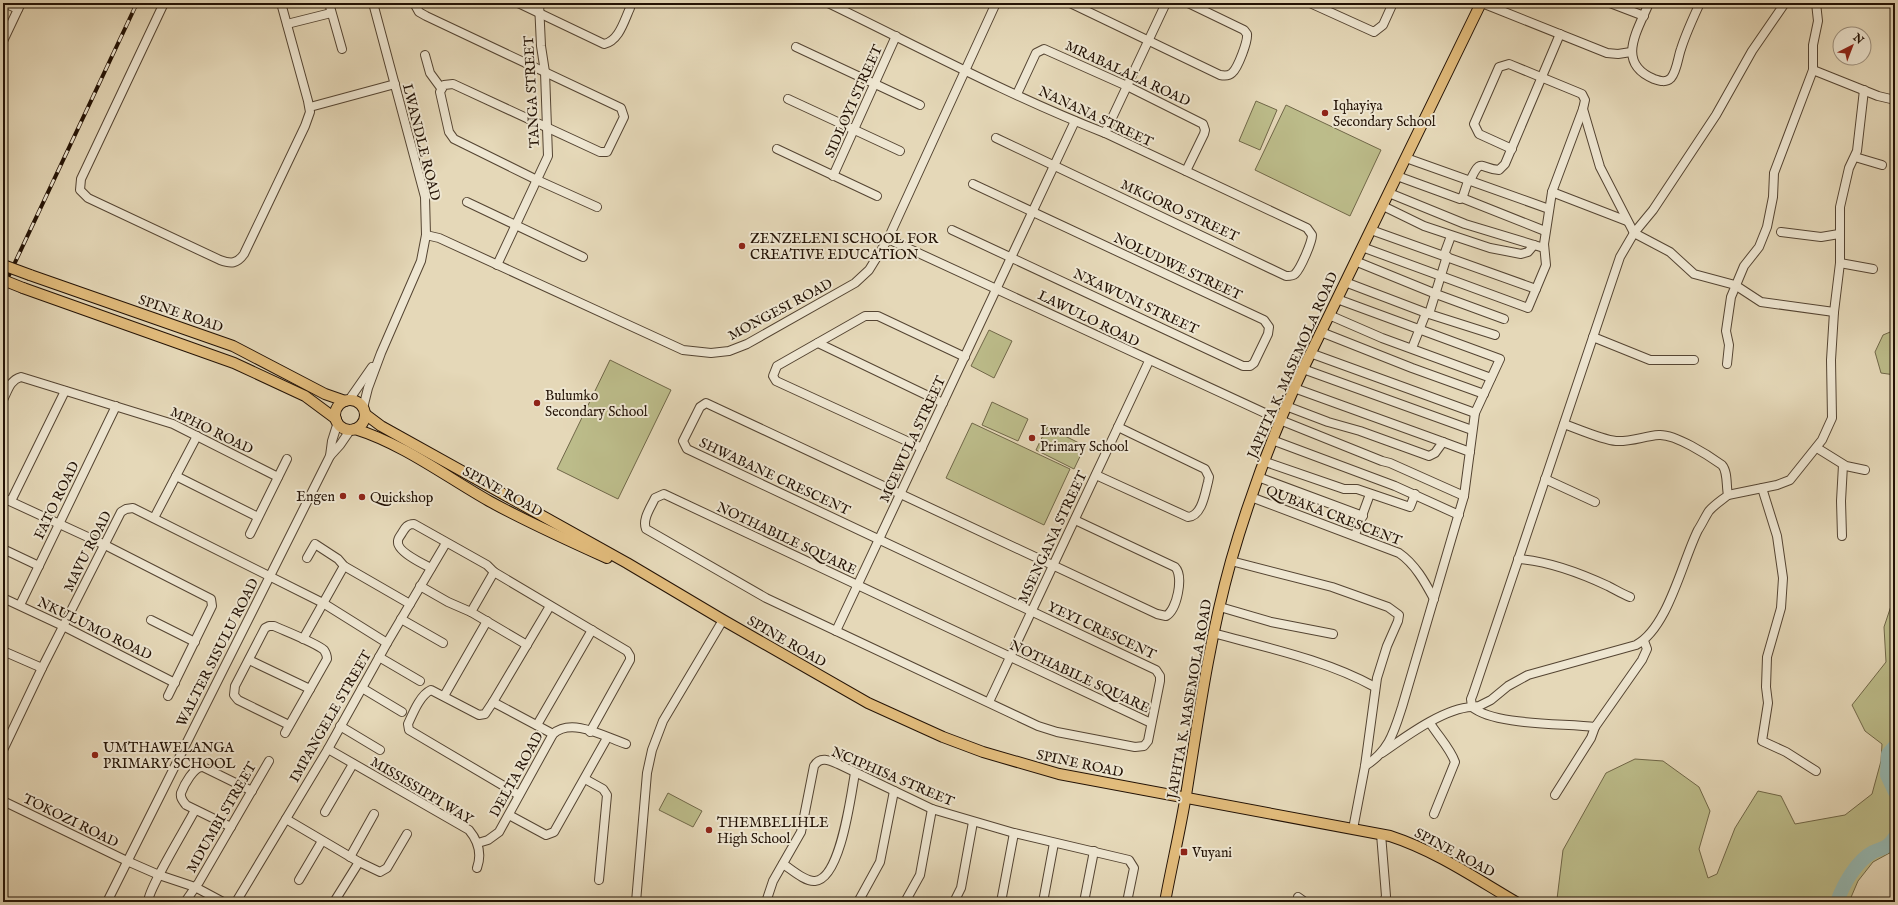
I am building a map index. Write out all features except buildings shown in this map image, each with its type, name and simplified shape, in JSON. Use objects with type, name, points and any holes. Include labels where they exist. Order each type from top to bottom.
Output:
[{"type":"main road","name":"JAPHTA K. MASEMOLA ROAD","points":[[1165,902],[1186,798],[1213,633],[1231,561],[1263,461],[1294,388],[1328,315],[1383,206],[1481,3]]},
{"type":"main road","name":"SPINE ROAD","points":[[3,265],[233,346],[325,394],[357,402],[364,411],[381,426],[627,563],[868,703],[943,737],[1003,758],[1059,774],[1381,834],[1424,849],[1516,902]]},
{"type":"main road","name":"SPINE ROAD","points":[[3,280],[234,363],[305,396],[344,428],[377,436],[490,501],[538,526],[661,584]]},
{"type":"main road","points":[[337,421],[337,408],[347,400]]},
{"type":"main road","points":[[353,429],[363,423],[364,411]]},
{"type":"street","points":[[3,41],[19,6],[4,3]]},
{"type":"street","points":[[164,3],[81,179],[80,190],[88,198],[228,263],[236,262],[244,254],[302,133],[310,112],[310,107],[281,3]]},
{"type":"street","points":[[329,3],[342,49]]},
{"type":"street","name":"LWANDLE ROAD","points":[[364,411],[368,388],[381,353],[423,256],[426,235],[424,197],[373,3]]},
{"type":"street","points":[[414,3],[419,12],[426,16],[618,106],[624,111],[624,117],[607,152],[598,151],[453,84],[446,84],[441,88],[440,95],[447,125],[449,132],[454,139],[537,180],[597,207]]},
{"type":"street","points":[[518,3],[604,44],[610,43],[615,39],[630,8],[630,3]]},
{"type":"street","name":"TANGA STREET","points":[[497,265],[548,156],[545,72],[541,46],[540,3]]},
{"type":"street","name":"NANANA STREET","points":[[828,3],[965,70],[1075,121],[1105,133],[1310,231],[1312,242],[1294,275]]},
{"type":"street","name":"MONGESI ROAD","points":[[426,235],[439,238],[683,350],[711,353],[729,351],[747,344],[850,286],[869,270],[888,240],[996,3]]},
{"type":"street","points":[[1070,3],[1220,75],[1226,76],[1232,73],[1247,41],[1246,32],[1188,3]]},
{"type":"street","points":[[1105,133],[1166,3]]},
{"type":"street","points":[[1310,3],[1374,32],[1383,25],[1393,3]]},
{"type":"street","points":[[1481,3],[1607,53],[1618,54],[1631,52]]},
{"type":"street","points":[[1610,3],[1644,16]]},
{"type":"street","points":[[1649,3],[1631,52],[1640,71],[1660,81],[1667,81],[1672,76],[1681,48],[1700,3]]},
{"type":"street","points":[[1595,727],[1543,724],[1509,719],[1478,712],[1472,707],[1471,700],[1620,257],[1634,233],[1653,210],[1713,120],[1752,51],[1785,3]]},
{"type":"street","points":[[1727,364],[1729,350],[1726,331],[1728,312],[1735,285],[1744,266],[1759,247],[1767,227],[1773,197],[1774,173],[1813,70],[1813,45],[1818,21],[1816,3]]},
{"type":"street","points":[[287,24],[331,13]]},
{"type":"street","points":[[1462,198],[1475,170],[1480,166],[1484,165],[1499,170],[1507,162],[1560,34]]},
{"type":"street","name":"SIDLOYI STREET","points":[[833,176],[896,36]]},
{"type":"street","points":[[796,47],[920,105]]},
{"type":"street","name":"MRABALALA ROAD","points":[[1017,94],[1036,53],[1044,49],[1127,86],[1203,124],[1205,130],[1204,134],[1186,172]]},
{"type":"street","points":[[425,55],[430,73],[441,88]]},
{"type":"street","points":[[1362,247],[1528,308],[1546,265],[1544,248],[1545,231],[1552,192],[1583,109],[1585,100],[1580,93],[1509,64],[1502,65],[1497,69],[1475,121],[1475,128],[1479,134],[1512,149]]},
{"type":"street","points":[[1813,70],[1884,98],[1895,100]]},
{"type":"street","points":[[310,107],[395,84]]},
{"type":"street","points":[[1366,766],[1430,723],[1458,708],[1479,706],[1491,700],[1508,686],[1528,676],[1636,645],[1644,641],[1660,621],[1694,540],[1709,512],[1728,496],[1790,480],[1817,448],[1829,428],[1832,418],[1831,374],[1834,312],[1840,263],[1839,234],[1842,195],[1849,168],[1855,157],[1860,135],[1864,90]]},
{"type":"street","points":[[788,99],[900,151]]},
{"type":"street","points":[[1583,109],[1600,167],[1634,233],[1670,252],[1694,274],[1735,285],[1761,302],[1834,312]]},
{"type":"street","name":"MCEWULA STREET","points":[[836,631],[1075,121]]},
{"type":"street","points":[[996,138],[1054,165]]},
{"type":"street","points":[[777,149],[877,196]]},
{"type":"street","points":[[1855,157],[1882,165]]},
{"type":"street","points":[[1406,158],[1549,209]]},
{"type":"street","name":"MKGORO STREET","points":[[1054,165],[1286,276],[1294,275]]},
{"type":"street","points":[[1397,176],[1458,199],[1462,198],[1545,231]]},
{"type":"street","points":[[974,184],[1032,212]]},
{"type":"street","points":[[1552,192],[1627,221]]},
{"type":"street","points":[[1389,193],[1465,224],[1544,248]]},
{"type":"street","points":[[467,202],[583,257]]},
{"type":"street","points":[[1383,206],[1408,219],[1451,236],[1490,248],[1521,254],[1528,252],[1534,245]]},
{"type":"street","name":"NOLUDWE STREET","points":[[1032,212],[1266,322],[1269,327],[1268,334],[1254,363],[1250,366]]},
{"type":"street","points":[[952,230],[1011,257]]},
{"type":"street","points":[[1371,230],[1536,289]]},
{"type":"street","points":[[1781,232],[1821,237],[1839,234]]},
{"type":"street","points":[[1412,348],[1436,294],[1451,236]]},
{"type":"street","name":"LAWULO ROAD","points":[[888,240],[996,288],[1149,361],[1280,420],[1390,463],[1464,496]]},
{"type":"street","name":"NXAWUNI STREET","points":[[1011,257],[1243,366],[1250,366]]},
{"type":"street","points":[[1355,261],[1436,294],[1504,319]]},
{"type":"street","points":[[1840,263],[1873,269]]},
{"type":"street","points":[[1345,282],[1427,314],[1495,335]]},
{"type":"street","points":[[1337,299],[1500,359],[1475,413],[1464,496],[1402,707],[1395,727],[1382,754]]},
{"type":"street","points":[[922,448],[776,381],[773,376],[777,366],[865,316],[872,315],[878,316],[965,357]]},
{"type":"street","points":[[1328,315],[1382,338],[1491,378]]},
{"type":"street","points":[[1321,332],[1412,368],[1484,394]]},
{"type":"street","points":[[1593,337],[1650,360],[1694,360]]},
{"type":"street","points":[[818,343],[943,403]]},
{"type":"street","name":"LWANDLE ROAD","points":[[347,400],[381,353]]},
{"type":"street","points":[[1310,353],[1416,390],[1475,413]]},
{"type":"street","name":"MSENGANA STREET","points":[[989,702],[1149,361]]},
{"type":"street","points":[[1303,369],[1472,430]]},
{"type":"street","name":"MPHO ROAD","points":[[3,400],[11,384],[16,379],[21,377],[173,424],[278,477]]},
{"type":"street","points":[[1294,388],[1470,452]]},
{"type":"street","points":[[65,390],[7,499],[211,599],[213,602],[168,696]]},
{"type":"street","name":"SHWABANE CRESCENT","points":[[1032,611],[687,449],[684,441],[700,406],[706,404],[1157,614],[1166,616],[1174,609],[1180,578],[1175,567],[1075,520]]},
{"type":"street","name":"FATO ROAD","points":[[20,605],[116,406]]},
{"type":"street","points":[[1286,406],[1328,422],[1360,431],[1429,456],[1435,453],[1444,442]]},
{"type":"street","name":"WALTER SISULU ROAD","points":[[330,456],[337,421]]},
{"type":"street","points":[[1564,424],[1606,440],[1626,441],[1652,436],[1670,436],[1722,465],[1726,471],[1728,496]]},
{"type":"street","points":[[1096,475],[1188,517],[1198,512],[1209,477],[1205,469],[1118,427]]},
{"type":"street","name":"WALTER SISULU ROAD","points":[[107,902],[330,456],[353,429]]},
{"type":"street","points":[[154,518],[197,436]]},
{"type":"street","points":[[1272,440],[1415,494],[1458,515]]},
{"type":"street","points":[[1817,448],[1844,465],[1865,470]]},
{"type":"street","points":[[250,534],[287,459]]},
{"type":"street","points":[[1263,461],[1344,489],[1357,489],[1410,507],[1415,494]]},
{"type":"street","points":[[1842,536],[1841,501],[1844,465]]},
{"type":"street","points":[[176,476],[258,517]]},
{"type":"street","points":[[1258,477],[1362,516]]},
{"type":"street","points":[[1545,479],[1595,502]]},
{"type":"street","points":[[1762,488],[1777,536],[1783,578],[1781,608],[1767,657],[1766,687],[1768,702],[1761,739],[1765,743],[1786,752],[1816,771]]},
{"type":"street","name":"NOTHABILE SQUARE","points":[[664,494],[1151,723],[1148,741],[1144,746],[1140,747],[1048,729],[836,631],[744,586],[646,529],[644,525],[645,519],[656,498],[664,494]]},
{"type":"street","points":[[1355,535],[1370,494]]},
{"type":"street","name":"QUBAKA CRESCENT","points":[[1251,497],[1392,549],[1407,558],[1417,571],[1434,599]]},
{"type":"street","name":"MAVU ROAD","points":[[3,750],[42,668],[121,512],[126,509],[134,508],[323,603],[387,643]]},
{"type":"street","points":[[431,568],[403,551],[398,546],[398,540],[405,528],[414,524],[487,565],[494,572],[627,651],[630,656],[630,660],[590,732]]},
{"type":"street","name":"IMPANGELE STREET","points":[[236,902],[328,749],[387,643],[446,543]]},
{"type":"street","points":[[307,558],[315,544],[338,558],[344,566],[410,604]]},
{"type":"street","points":[[3,549],[38,566]]},
{"type":"street","points":[[1518,559],[1534,560],[1560,568],[1608,586],[1630,597]]},
{"type":"street","points":[[1231,561],[1332,587],[1388,607],[1397,613],[1399,618],[1385,652],[1375,687],[1366,766],[1353,829]]},
{"type":"street","points":[[303,640],[344,566]]},
{"type":"street","points":[[471,612],[494,572]]},
{"type":"street","points":[[420,586],[448,602],[471,612],[527,645]]},
{"type":"street","name":"NKULUMO ROAD","points":[[3,598],[63,626],[175,683]]},
{"type":"street","points":[[518,796],[409,730],[408,724],[425,693],[431,690],[479,716],[485,714],[550,606]]},
{"type":"street","points":[[1220,606],[1271,622],[1333,634]]},
{"type":"street","name":"YEYI CRESCENT","points":[[1032,611],[1156,670],[1160,676],[1160,681],[1151,723]]},
{"type":"street","points":[[401,619],[443,643]]},
{"type":"street","points":[[151,620],[194,642]]},
{"type":"street","points":[[636,902],[647,773],[652,750],[664,721],[723,620]]},
{"type":"street","points":[[444,696],[487,621]]},
{"type":"street","points":[[269,626],[274,626],[324,650],[327,659],[287,729],[238,700],[234,695],[235,686],[249,660],[265,628],[269,626]]},
{"type":"street","points":[[537,725],[592,630]]},
{"type":"street","points":[[1213,633],[1263,646],[1320,664],[1354,676],[1375,687]]},
{"type":"street","points":[[1555,795],[1591,738],[1595,727],[1642,660],[1647,649],[1644,641]]},
{"type":"street","points":[[3,651],[42,668]]},
{"type":"street","points":[[379,657],[420,681]]},
{"type":"street","points":[[249,660],[310,689]]},
{"type":"street","points":[[362,688],[402,712]]},
{"type":"street","points":[[493,702],[553,734]]},
{"type":"street","points":[[1430,723],[1439,738],[1452,754],[1455,762],[1434,814]]},
{"type":"street","points":[[340,726],[380,750]]},
{"type":"street","name":"DELTA ROAD","points":[[478,843],[488,840],[499,832],[553,734],[559,728],[571,726],[626,744]]},
{"type":"street","points":[[509,815],[546,835],[550,834],[556,829],[607,738]]},
{"type":"street","name":"MISSISSIPPI WAY","points":[[328,749],[469,830],[478,843],[480,860],[478,868]]},
{"type":"street","name":"MDUMBI STREET","points":[[185,902],[231,827],[269,760]]},
{"type":"street","name":"NCIPHISA STREET","points":[[766,902],[773,880],[801,832],[815,764],[821,760],[828,760],[932,809],[1014,833],[1129,860],[1134,868],[1127,902]]},
{"type":"street","points":[[325,812],[353,764]]},
{"type":"street","points":[[231,827],[195,810],[186,805],[182,800],[181,794],[194,769],[199,766],[203,767],[252,790]]},
{"type":"street","points":[[783,864],[810,881],[821,879],[828,872],[841,843],[855,773]]},
{"type":"street","points":[[585,779],[603,789],[607,795],[599,880]]},
{"type":"street","points":[[858,902],[880,862],[894,791]]},
{"type":"street","name":"TOKOZI ROAD","points":[[3,801],[127,861],[159,875],[195,887],[223,902]]},
{"type":"street","points":[[906,902],[920,875],[932,809]]},
{"type":"street","points":[[148,902],[148,897],[159,875],[195,810]]},
{"type":"street","points":[[350,857],[374,814]]},
{"type":"street","points":[[286,819],[322,841],[377,871],[383,871],[387,868],[407,834]]},
{"type":"street","points":[[954,902],[962,883],[973,822]]},
{"type":"street","points":[[1001,902],[1014,833]]},
{"type":"street","points":[[1381,834],[1386,896],[1384,902]]},
{"type":"street","points":[[298,880],[322,841]]},
{"type":"street","points":[[1043,902],[1054,843]]},
{"type":"street","points":[[1084,902],[1094,851]]},
{"type":"street","points":[[334,902],[359,862]]},
{"type":"green space","points":[[1256,101],[1277,110],[1260,150],[1239,141]]},
{"type":"green space","points":[[1286,105],[1381,150],[1350,216],[1255,170]]},
{"type":"green space","points":[[989,330],[1012,341],[994,378],[971,366]]},
{"type":"green space","points":[[1895,330],[1895,375],[1881,373],[1875,352],[1883,335]]},
{"type":"green space","points":[[610,360],[671,390],[618,499],[557,469]]},
{"type":"green space","points":[[992,402],[1028,419],[1018,441],[982,425]]},
{"type":"green space","points":[[972,423],[1070,469],[1044,525],[946,478]]},
{"type":"green space","points":[[1047,427],[1085,446],[1074,469],[1036,450]]},
{"type":"green space","points":[[1895,594],[1895,850],[1873,862],[1858,881],[1849,902],[1562,902],[1557,899],[1563,850],[1606,773],[1635,759],[1663,761],[1699,787],[1710,811],[1699,849],[1708,878],[1717,874],[1735,828],[1758,791],[1781,796],[1795,824],[1845,815],[1872,794],[1881,761],[1882,744],[1865,731],[1852,705],[1886,662],[1884,627]]},
{"type":"green space","points":[[668,793],[702,811],[693,827],[659,810]]},
{"type":"waterway","points":[[1895,746],[1888,754],[1887,775],[1895,792]]},
{"type":"waterway","points":[[1837,902],[1851,874],[1861,861],[1873,852],[1887,846],[1895,837]]},
{"type":"railway","points":[[3,288],[137,3]]},
{"type":"place","name":"Iqhayiya Secondary School","points":[[1325,113]]},
{"type":"place","name":"ZENZELENI SCHOOL FOR CREATIVE EDUCATION","points":[[742,246]]},
{"type":"place","name":"Bulumko Secondary School","points":[[537,403]]},
{"type":"place","name":"Lwandle Primary School","points":[[1032,438]]},
{"type":"place","name":"Engen","points":[[343,496]]},
{"type":"place","name":"Quickshop","points":[[362,497]]},
{"type":"place","name":"UMTHAWELANGA PRIMARY SCHOOL","points":[[95,755]]},
{"type":"place","name":"THEMBELIHLE High School","points":[[709,830]]},
{"type":"place","name":"Vuyani","points":[[1184,852]]}]
